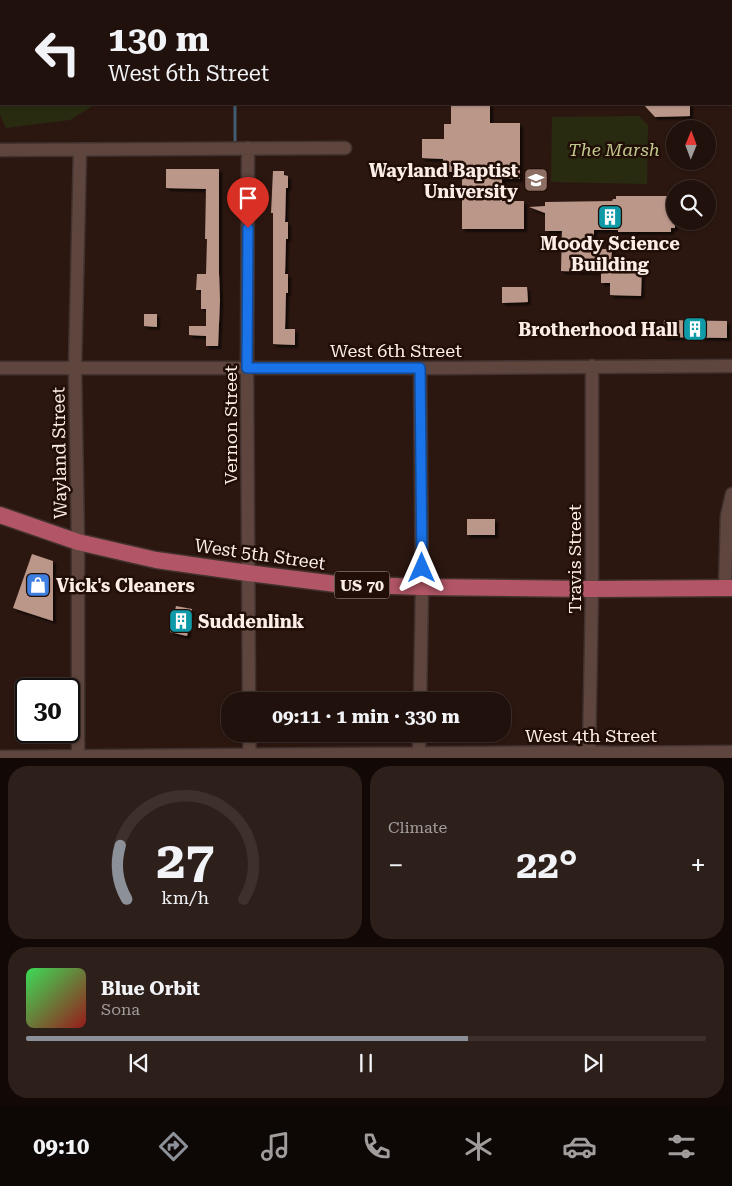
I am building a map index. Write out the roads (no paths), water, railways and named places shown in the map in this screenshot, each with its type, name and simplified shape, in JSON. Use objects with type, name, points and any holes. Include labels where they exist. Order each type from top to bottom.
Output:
[{"type":"main road","name":"West 5th Street","points":[[0,515],[78,542],[156,560],[336,584],[592,589],[729,588]]},
{"type":"street","name":"Vernon Street","points":[[248,148],[249,692]]},
{"type":"street","points":[[0,150],[345,148]]},
{"type":"street","name":"Wayland Street","points":[[78,756],[78,542],[75,368],[80,150]]},
{"type":"street","name":"Travis Street","points":[[589,752],[592,589],[592,366]]},
{"type":"street","name":"West 6th Street","points":[[0,368],[732,366]]},
{"type":"street","points":[[420,368],[422,587],[420,692]]},
{"type":"street","points":[[729,588],[727,516],[732,494]]},
{"type":"street","points":[[250,742],[250,756]]},
{"type":"street","points":[[419,742],[419,754]]},
{"type":"street","name":"West 4th Street","points":[[0,757],[732,752]]},
{"type":"waterway","points":[[235,105],[235,146]]},
{"type":"place","name":"Wayland Baptist University","points":[[536,180]]},
{"type":"place","name":"Moody Science Building","points":[[610,217]]},
{"type":"place","name":"Brotherhood Hall","points":[[695,329]]},
{"type":"place","name":"Vick's Cleaners","points":[[38,585]]},
{"type":"place","name":"Suddenlink","points":[[181,621]]},
{"type":"park label","name":"The Marsh","points":[[614,149]]}]
